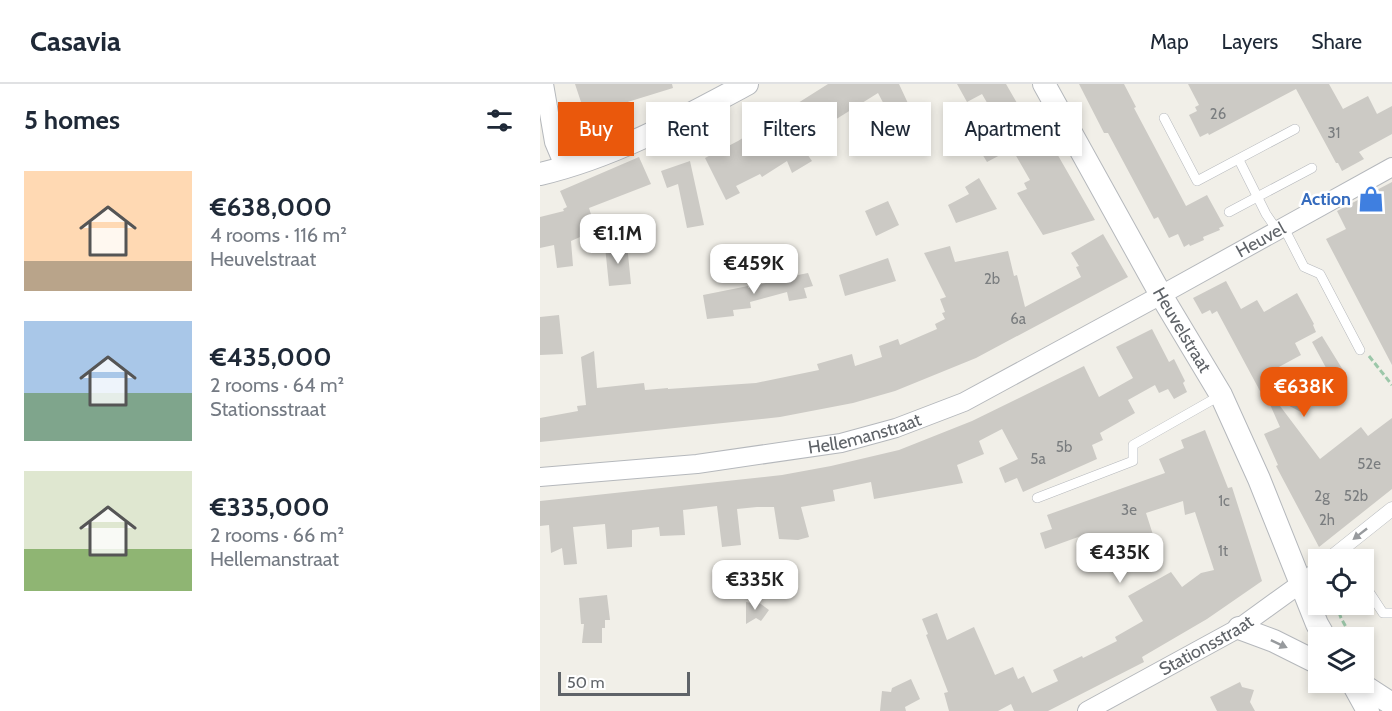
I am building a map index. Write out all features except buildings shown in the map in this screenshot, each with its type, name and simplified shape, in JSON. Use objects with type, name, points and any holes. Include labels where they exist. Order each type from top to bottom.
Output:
[{"type":"street","points":[[544,84],[554,142],[565,168]]},
{"type":"street","points":[[540,174],[565,168],[673,124],[747,84]]},
{"type":"street","name":"Heuvelstraat","points":[[1044,84],[1161,296],[1221,395],[1259,478],[1319,627]]},
{"type":"street","name":"Heuvel","points":[[1161,296],[1392,167]]},
{"type":"street","name":"Hellemanstraat","points":[[540,477],[697,464],[841,443],[896,428],[964,402],[1161,296]]},
{"type":"street","points":[[1342,549],[1392,509]]},
{"type":"street","name":"Stationsstraat","points":[[1087,711],[1239,628],[1308,576]]},
{"type":"street","points":[[1239,628],[1274,641],[1308,658]]},
{"type":"street","points":[[1374,692],[1392,704]]},
{"type":"street","points":[[1358,693],[1368,711]]},
{"type":"lane","points":[[1164,118],[1197,181],[1295,129]]},
{"type":"lane","points":[[1239,160],[1258,197],[1304,267],[1320,274],[1360,350]]},
{"type":"lane","points":[[1229,212],[1312,168]]},
{"type":"lane","points":[[1037,498],[1133,461],[1133,445],[1221,395]]},
{"type":"lane","points":[[1374,599],[1383,613],[1392,613]]},
{"type":"path","points":[[1360,350],[1371,357],[1392,385]]},
{"type":"place","name":"Action","points":[[1371,199]]}]
